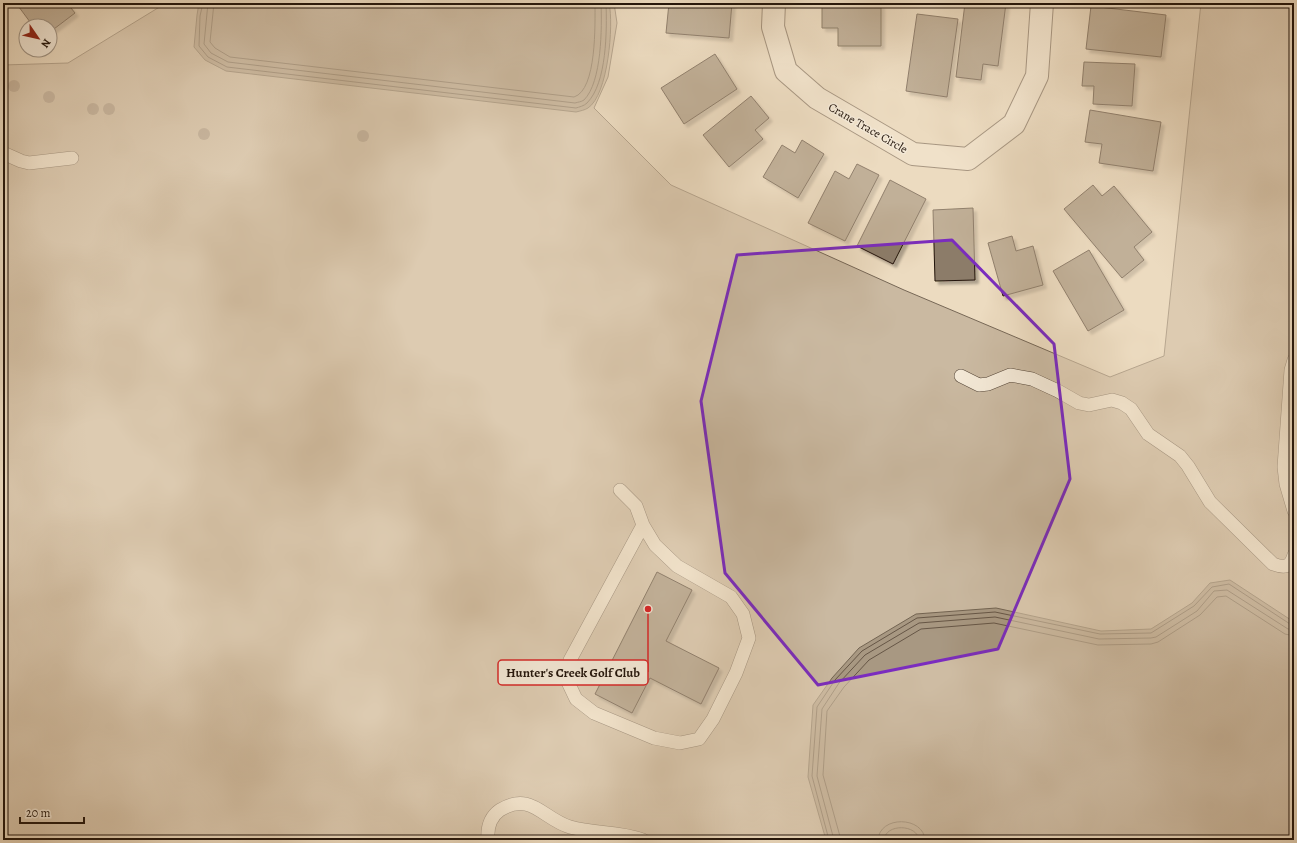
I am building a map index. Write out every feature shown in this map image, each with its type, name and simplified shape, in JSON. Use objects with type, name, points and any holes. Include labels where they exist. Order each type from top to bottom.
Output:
[{"type":"street","name":"Crane Trace Circle","points":[[774,3],[773,27],[786,71],[817,98],[913,154],[968,159],[1014,124],[1037,76],[1042,3]]},
{"type":"lane","points":[[3,153],[20,161],[29,163],[72,158]]},
{"type":"lane","points":[[1294,360],[1291,370],[1284,467],[1286,484],[1294,511]]},
{"type":"lane","points":[[961,376],[979,385],[988,384],[1010,374],[1032,379],[1079,403],[1089,405],[1112,400],[1122,403],[1131,409],[1148,434],[1180,456],[1188,466],[1210,502],[1273,564],[1282,567],[1288,565],[1293,560],[1294,555]]},
{"type":"lane","points":[[620,490],[636,506],[643,525],[655,545],[677,566],[731,597],[743,614],[749,638],[736,673],[713,719],[699,739],[680,743],[654,738],[594,713],[576,699],[566,678],[570,660],[643,525]]},
{"type":"lane","points":[[488,840],[487,832],[490,821],[498,812],[507,806],[517,803],[538,809],[560,823],[570,827],[618,834],[643,840]]},
{"type":"highlighted area","points":[[952,240],[1054,344],[1070,479],[998,649],[818,685],[725,573],[701,401],[737,255]]},
{"type":"shaded area","points":[[166,3],[614,3],[617,23],[608,77],[594,108],[671,185],[904,290],[1110,377],[1164,356],[1201,3],[1294,3],[1294,840],[3,840],[3,65],[68,63]]},
{"type":"water","points":[[199,3],[609,3],[611,27],[610,42],[605,75],[595,101],[588,108],[576,112],[226,71],[205,60],[194,47]]},
{"type":"water","points":[[1230,580],[1294,622],[1294,840],[932,840],[897,837],[886,840],[826,840],[808,777],[813,705],[832,678],[859,648],[916,614],[996,608],[1101,631],[1151,629],[1192,603],[1210,583]]},
{"type":"building","points":[[16,3],[67,3],[75,13],[58,26],[58,18],[27,18]]},
{"type":"building","points":[[669,3],[732,3],[729,38],[666,33]]},
{"type":"building","points":[[965,3],[1006,3],[998,66],[983,64],[981,80],[956,77]]},
{"type":"building","points":[[822,4],[881,5],[881,46],[838,46],[838,28],[822,28]]},
{"type":"building","points":[[1091,6],[1166,15],[1161,57],[1086,49]]},
{"type":"building","points":[[917,14],[958,19],[947,97],[906,91]]},
{"type":"building","points":[[715,54],[737,89],[684,124],[661,88]]},
{"type":"building","points":[[1084,62],[1135,64],[1132,106],[1093,104],[1094,86],[1082,86]]},
{"type":"building","points":[[751,96],[769,118],[755,130],[763,139],[729,167],[703,135]]},
{"type":"building","points":[[1090,110],[1161,122],[1153,171],[1099,163],[1102,144],[1085,142]]},
{"type":"building","points":[[802,140],[824,154],[798,198],[763,177],[782,145],[795,153]]},
{"type":"building","points":[[857,164],[879,175],[845,241],[808,223],[835,171],[849,179]]},
{"type":"building","points":[[890,180],[926,199],[893,264],[857,246]]},
{"type":"building","points":[[1093,185],[1102,196],[1114,186],[1152,232],[1134,247],[1144,260],[1122,278],[1064,209]]},
{"type":"building","points":[[973,208],[975,280],[935,281],[933,210]]},
{"type":"building","points":[[1012,236],[1016,251],[1033,246],[1043,285],[1003,296],[988,243]]},
{"type":"building","points":[[1089,250],[1124,310],[1088,331],[1053,271]]},
{"type":"building","points":[[657,572],[692,590],[666,641],[719,668],[701,704],[650,678],[632,713],[595,694]]},
{"type":"place","name":"Hunter's Creek Golf Club","points":[[648,609]]}]
